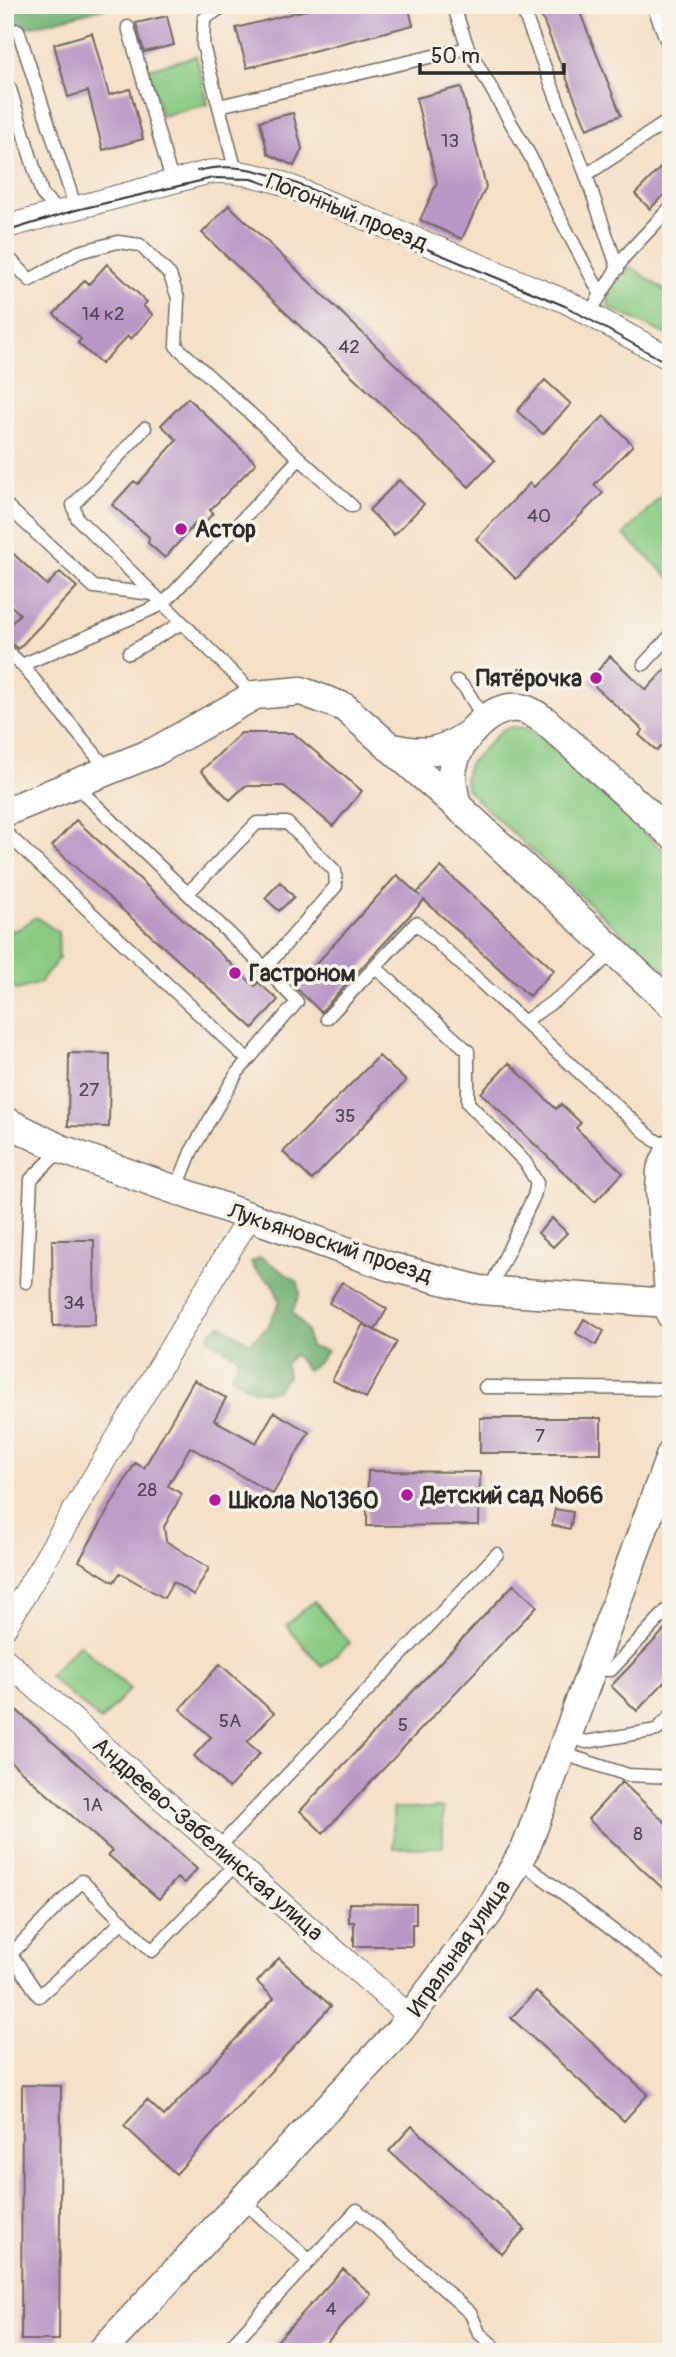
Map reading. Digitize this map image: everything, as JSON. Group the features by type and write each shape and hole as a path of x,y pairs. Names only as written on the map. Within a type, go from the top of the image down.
{"street":[{"name":"Погонный проезд","path":"5,227 209,172 236,172 279,182 567,302 595,305 671,359"},
{"path":"5,812 154,752 255,695 301,691 344,707 457,805 671,1004"},
{"path":"389,747 414,753 439,750 506,709 519,708 532,712 671,834"},
{"path":"457,805 453,790 453,766 477,727"},
{"name":"Лукьяновский проезд","path":"5,1121 61,1149 388,1265 489,1291 670,1309"},
{"path":"670,1149 661,1170 665,1190 670,1309"},
{"path":"5,1627 249,1217"},
{"name":"Игральная улица","path":"101,2352 411,2018 489,1912 519,1860 565,1744 671,1454"},
{"name":"Андреево-Забелинская улица","path":"5,1660 411,2018"}],"lane":[{"path":"225,5 204,19 203,45 236,172"},
{"path":"453,5 468,48 530,156 557,212 595,305"},
{"path":"520,5 586,175 618,269"},
{"path":"653,5 671,52"},
{"path":"128,27 172,181"},
{"path":"18,30 66,209"},
{"path":"219,106 468,48"},
{"path":"5,84 10,89 42,194 66,209"},
{"path":"586,175 671,119"},
{"path":"595,305 624,257 671,206"},
{"path":"5,254 30,280 79,252 118,242 140,245 170,275 178,298 176,346 352,506"},
{"path":"145,428 74,505 77,518 255,695"},
{"path":"22,665 158,599 299,459"},
{"path":"5,503 94,587 158,599"},
{"path":"129,653 182,623"},
{"path":"644,664 671,635"},
{"path":"5,649 22,665 108,770"},
{"path":"457,681 465,688 477,727"},
{"path":"74,784 297,1002 237,1073 191,1152 176,1190"},
{"path":"188,893 257,824 287,824 335,871 336,886 265,968"},
{"path":"5,832 247,1059"},
{"path":"327,1018 416,923 653,1139 670,1149"},
{"path":"525,1021 569,991 613,951"},
{"path":"375,967 468,1051 468,1103 525,1163 537,1183 534,1196 489,1291"},
{"path":"26,1282 31,1179 61,1149"},
{"path":"485,1387 671,1389"},
{"path":"218,1848 497,1554"},
{"path":"592,1669 611,1670 671,1606"},
{"path":"565,1744 657,1730 671,1715"},
{"path":"565,1744 628,1775 671,1777"},
{"path":"519,1860 671,1974"},
{"path":"122,1921 39,1996 11,1954 82,1881 122,1921 152,1951 236,1864"},
{"path":"242,2200 310,2260"},
{"path":"225,2352 357,2210 471,2314 479,2333 500,2352"}],"green space":[{"path":"5,5 117,5 5,33"},
{"path":"196,56 208,104 161,116 148,69"},
{"path":"630,266 671,295 671,337 608,307 610,290"},
{"path":"669,487 671,489 671,579 624,535"},
{"path":"525,728 537,735 671,858 671,979 466,788 465,776 469,764 502,730"},
{"path":"36,917 58,932 59,958 40,983 17,990 5,984 5,932 19,929"},
{"path":"261,1257 298,1282 300,1293 292,1312 306,1329 310,1347 327,1351 318,1363 307,1370 294,1354 285,1364 288,1376 277,1390 263,1392 242,1384 231,1375 239,1358 209,1339 210,1332 221,1325 250,1343 268,1326 280,1301 272,1283 255,1270 251,1262"},
{"path":"314,1601 350,1643 322,1667 286,1625"},
{"path":"79,1644 130,1689 101,1721 49,1676"},
{"path":"393,1808 443,1808 443,1847 393,1848"}],"building":[{"path":"325,5 408,5 413,25 247,68 236,28"},
{"path":"537,5 577,5 621,115 587,129"},
{"path":"167,16 174,45 144,52 136,23"},
{"path":"92,33 109,95 130,89 143,139 103,150 88,91 68,97 54,44"},
{"path":"461,87 486,187 462,239 420,220 437,183 416,98"},
{"path":"293,113 302,149 294,166 268,154 260,121"},
{"path":"671,157 671,187 650,209 635,194"},
{"path":"229,205 495,460 469,487 202,233"},
{"path":"107,264 147,302 143,306 153,315 131,339 128,336 101,364 78,343 81,339 54,314 85,280 89,284"},
{"path":"545,380 571,404 543,434 517,411"},
{"path":"188,398 256,463 210,510 213,513 200,528 195,524 165,558 148,543 149,537 112,505 134,481 138,484 177,440 161,425"},
{"path":"604,416 633,445 594,485 603,493 516,579 476,539 530,483 534,487"},
{"path":"399,480 424,504 394,535 369,510"},
{"path":"5,546 47,585 60,572 77,587 18,649 5,637 5,630 20,614 5,600"},
{"path":"610,656 646,690 671,663 671,754 661,746 657,751 639,735 643,730 589,681"},
{"path":"241,733 293,733 362,791 333,826 284,786 245,786 230,800 201,771"},
{"path":"76,820 255,986 258,982 278,1000 253,1028 52,846"},
{"path":"441,867 554,970 529,996 424,900 321,1012 295,987 397,875 420,896 417,893"},
{"path":"280,882 294,897 279,911 265,898"},
{"path":"69,1053 110,1054 109,1127 68,1126"},
{"path":"379,1056 406,1081 312,1180 283,1152"},
{"path":"509,1063 556,1109 561,1104 581,1123 576,1128 623,1173 595,1202 481,1093"},
{"path":"552,1218 567,1233 553,1247 538,1233"},
{"path":"52,1240 94,1240 95,1325 53,1326"},
{"path":"342,1282 387,1309 375,1330 329,1303"},
{"path":"584,1319 604,1331 596,1345 576,1333"},
{"path":"363,1324 397,1342 366,1398 332,1380"},
{"path":"194,1380 226,1398 214,1420 256,1443 274,1412 309,1432 273,1494 190,1447 168,1486 182,1494 164,1527 166,1541 209,1568 194,1595 173,1582 164,1598 120,1573 114,1582 79,1561 135,1463 144,1468"},
{"path":"480,1418 601,1418 601,1453 480,1453"},
{"path":"368,1471 480,1472 479,1525 367,1526"},
{"path":"555,1509 573,1512 570,1529 552,1525"},
{"path":"514,1584 537,1606 323,1833 300,1811"},
{"path":"671,1623 671,1675 637,1711 611,1686"},
{"path":"220,1664 274,1713 247,1742 260,1753 229,1788 194,1756 211,1737 180,1709"},
{"path":"5,1700 197,1869 184,1883 177,1878 159,1899 108,1855 112,1851 5,1757"},
{"path":"622,1782 671,1828 671,1896 588,1819"},
{"path":"349,1903 416,1904 412,1946 354,1946 354,1922 349,1922"},
{"path":"279,1958 331,2006 176,2174 124,2126 147,2100 164,2116 274,1998 257,1982"},
{"path":"536,1991 648,2094 624,2121 511,2018"},
{"path":"22,2085 61,2086 59,2340 21,2340"},
{"path":"412,2126 525,2229 502,2254 389,2151"},
{"path":"343,2269 371,2294 318,2352 267,2352"}],"tram line":[{"path":"197,171 232,167 250,169 334,199"},
{"path":"5,232 76,210 213,178 252,179 565,306 671,365"}],"place":[{"name":"Астор","path":"181,529"},
{"name":"Пятёрочка","path":"596,678"},
{"name":"Гастроном","path":"235,973"},
{"name":"Детский сад №66","path":"407,1495"},
{"name":"Школа №1360","path":"215,1500"}]}
